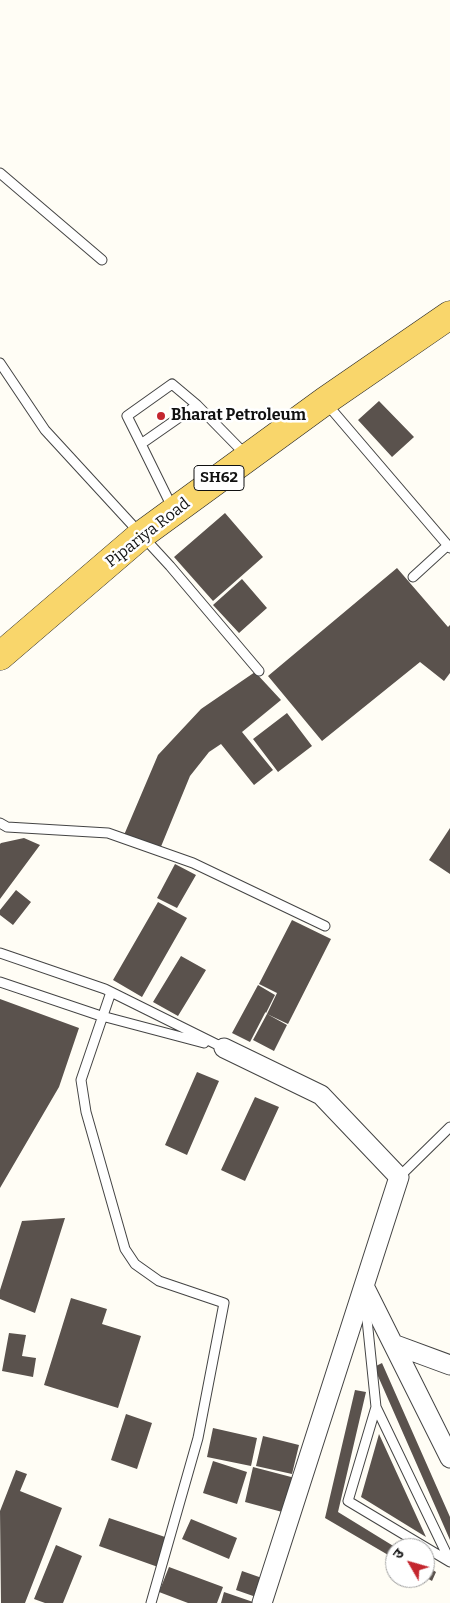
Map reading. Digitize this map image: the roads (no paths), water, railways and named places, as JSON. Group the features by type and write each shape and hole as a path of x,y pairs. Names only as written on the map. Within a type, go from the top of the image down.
{"main road":[{"name":"Pipariya Road","path":"0,656 140,536 325,401 450,315"}],"street":[{"path":"224,1048 321,1094 399,1177 262,1603"},
{"path":"364,1286 450,1458"},
{"path":"393,1344 450,1365"}],"lane":[{"path":"0,173 102,260"},
{"path":"0,363 45,430 140,536 170,566 258,671"},
{"path":"174,511 126,416 172,384 197,405 248,457"},
{"path":"325,401 449,546 413,577"},
{"path":"141,444 197,405"},
{"path":"0,823 7,827 108,833 193,863 325,926"},
{"path":"0,953 111,992 224,1048"},
{"path":"0,982 102,1016 224,1048"},
{"path":"111,992 81,1080 86,1112 126,1250 135,1264 158,1281 224,1303 198,1438 151,1603"},
{"path":"399,1177 450,1127"},
{"path":"364,1286 376,1407 450,1562"},
{"path":"376,1407 348,1501 450,1562"}],"place":[{"name":"Bharat Petroleum","path":"161,416"}]}
